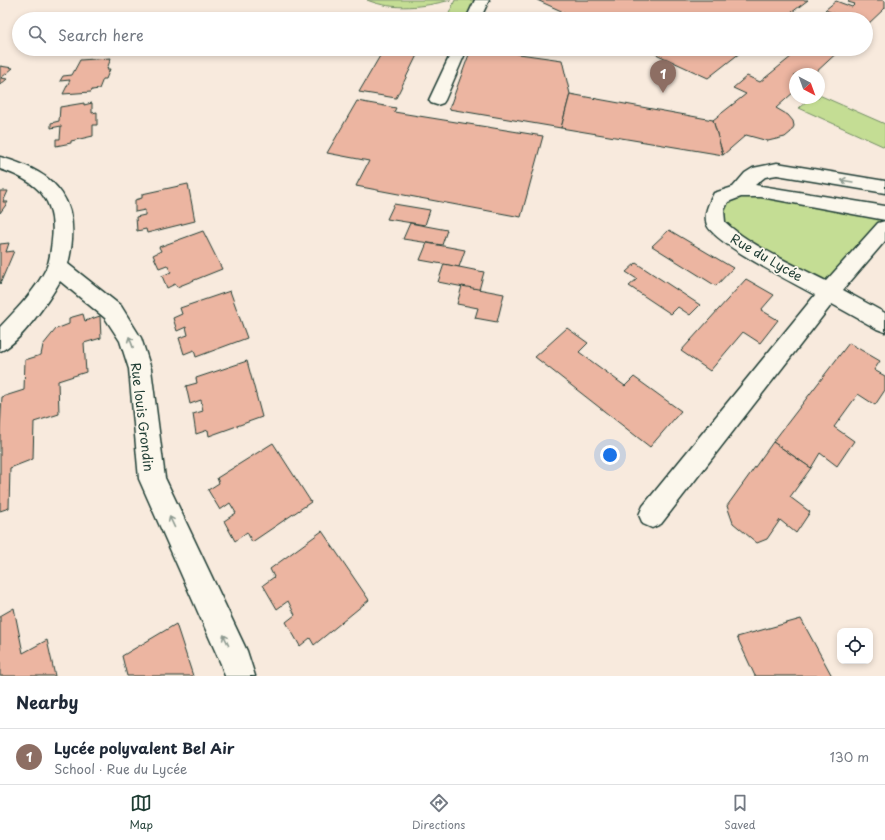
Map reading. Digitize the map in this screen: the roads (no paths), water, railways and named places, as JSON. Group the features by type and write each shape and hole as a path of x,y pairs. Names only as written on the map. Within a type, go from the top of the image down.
{"street":[{"path":"476,12 482,0"},
{"path":"437,100 457,56"},
{"path":"0,163 19,168 42,180 56,196 63,220 63,236 57,267 45,288 28,312 0,342"},
{"path":"739,191 755,173 762,170 777,170 885,187"},
{"name":"Rue du Lycée","path":"885,213 765,191 739,191 721,198 714,211 716,224 725,233 749,249 885,323"},
{"path":"652,515 829,292 885,228"},
{"name":"Rue louis Grondin","path":"57,267 113,312 130,338 140,369 152,478 233,655 240,676"}],"place":[{"name":"Lycée polyvalent Bel Air","path":"663,93"}]}
